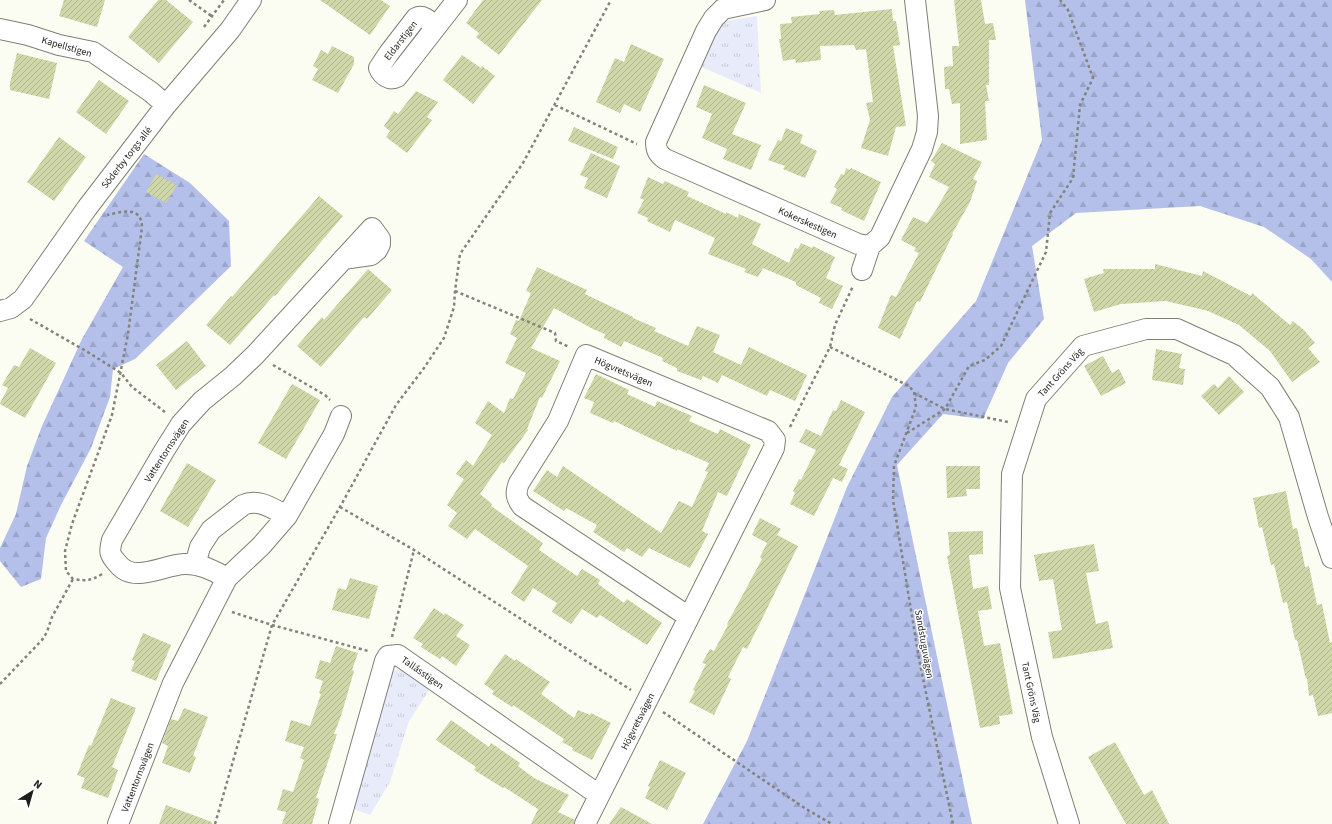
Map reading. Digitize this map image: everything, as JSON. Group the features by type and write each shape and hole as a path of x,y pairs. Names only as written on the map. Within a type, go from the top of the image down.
{"street":[{"name":"Söderby torgs allé","path":"6,309 23,299 87,208 166,105 230,30 252,0"},
{"path":"436,27 457,0"},
{"path":"656,150 656,142 706,31 723,4 765,0"},
{"path":"862,270 870,246 880,237 922,149 927,132 928,116 915,0"},
{"name":"Kapellstigen","path":"0,29 59,45 93,52 151,92 166,105"},
{"name":"Kokerskestigen","path":"656,150 660,156 672,162 858,244 870,246"},
{"name":"Vattentornsvägen","path":"115,561 109,551 112,540 164,450 181,424 202,401 233,376 255,355 343,259"},
{"name":"Tant Gröns Väg","path":"1069,824 1042,737 1010,588 1012,474 1036,399 1083,346 1146,329 1177,329 1234,355 1270,387 1289,417 1318,517 1332,558"},
{"name":"Högvretsvägen","path":"585,824 774,448 775,440 768,431 586,356 558,421 519,483 516,491 517,499 522,506 689,617"},
{"name":"Vattentornsvägen","path":"118,824 173,683 227,578 261,546 287,516 334,434 341,416"},
{"path":"195,565 203,540 211,530 243,505 249,502 258,502 287,516"},
{"path":"115,561 122,569 131,573 141,574 184,564 210,569 227,578"},
{"name":"Tallåsstigen","path":"339,824 385,661 388,656 398,654 599,795"}],"path":[{"path":"189,0 230,30"},
{"path":"215,824 272,625 340,507 396,405 424,368 444,338 454,307 454,291 460,254 523,163 611,0"},
{"path":"906,433 945,409 969,366 985,360 1001,346 1046,252 1050,213 1073,178 1080,105 1093,78 1068,10 1060,0"},
{"path":"555,105 640,145 656,150"},
{"path":"87,208 104,215 129,211 136,214 142,222 128,334 112,415 72,524 65,551 66,571 73,579 85,581 94,579 107,570 115,561"},
{"path":"775,440 786,433 797,414 830,347 835,325 862,270"},
{"path":"454,291 555,333 556,341 586,356"},
{"path":"6,309 86,351 121,373 132,387 181,424"},
{"path":"830,347 909,386 914,392 945,409 1027,426"},
{"path":"255,355 325,396 334,405 341,416"},
{"name":"Sandstuguvägen","path":"914,392 916,408 894,466 893,500 919,659 953,824"},
{"path":"340,507 414,550 648,701 806,809 832,824"},
{"path":"213,605 272,625 388,656 414,550"},
{"path":"0,684 48,632 52,617 73,579"}],"green space":[{"path":"1025,0 1332,0 1332,282 1311,259 1264,227 1200,206 1076,213 1032,246 1044,319 1008,363 983,419 943,414 897,465 972,824 703,824 747,741 847,487 892,397 976,301 1042,140"},
{"path":"757,16 761,93 697,65 713,33 725,21"},
{"path":"144,154 190,183 229,221 231,266 135,359 113,369 110,397 91,448 61,505 46,538 41,579 21,587 0,561 0,548 16,514 27,466 42,426 82,339 123,267 84,241"},
{"path":"402,668 430,689 409,721 390,782 370,815 350,808 387,673"}],"building":[{"path":"64,0 105,0 97,27 59,16"},
{"path":"158,0 166,0 193,22 159,63 128,37"},
{"path":"320,0 381,0 390,6 370,35"},
{"path":"483,0 542,0 499,55 476,37 479,33 466,23"},
{"path":"954,0 981,0 985,24 993,23 996,40 989,40 989,85 986,85 989,101 985,101 987,140 960,144 960,103 952,104 949,89 945,89 944,67 953,66 952,46 959,46"},
{"path":"892,9 893,21 896,21 900,45 893,46 906,126 896,127 888,156 861,148 870,120 866,103 873,102 866,49 856,50 854,45 820,46 821,60 796,63 795,59 783,61 779,39 781,39 780,24 792,23 791,17 820,14 819,11 834,10 835,15"},
{"path":"631,44 664,59 640,112 624,104 620,113 596,102 615,58 624,62"},
{"path":"332,46 354,57 354,64 338,93 312,80 318,69 313,66 321,50 328,54"},
{"path":"17,53 57,63 49,99 10,90 10,83"},
{"path":"462,55 481,68 482,66 495,76 473,104 443,80"},
{"path":"99,80 129,101 106,134 76,112"},
{"path":"704,85 746,103 732,134 761,145 751,170 723,159 727,149 702,138 712,114 696,107"},
{"path":"416,91 438,102 427,117 432,120 407,153 386,137 390,131 384,126 394,111 398,114"},
{"path":"574,127 618,147 613,159 568,141"},
{"path":"786,128 803,135 800,143 817,151 805,178 783,169 785,166 768,160 778,140 781,141"},
{"path":"59,137 86,157 54,201 27,182"},
{"path":"942,143 982,162 973,179 977,181 970,202 952,234 920,302 917,301 900,339 878,328 891,295 896,297 919,253 914,251 916,248 901,240 913,217 927,223 949,187 929,177 935,164 931,161"},
{"path":"591,153 620,166 607,198 584,188 588,178 580,175"},
{"path":"846,168 850,170 851,168 881,182 864,221 830,203 837,189 834,187 841,174 844,175"},
{"path":"156,174 177,185 166,203 146,192"},
{"path":"648,177 663,184 665,181 689,192 687,196 726,214 726,212 738,218 739,214 761,224 752,244 789,263 795,248 798,249 801,243 812,248 813,246 835,257 826,278 843,286 832,309 819,303 821,298 796,285 796,282 763,268 758,277 744,272 746,269 708,254 715,238 675,220 670,232 647,221 648,218 637,213 644,200 640,198"},
{"path":"319,196 343,216 275,296 274,295 230,345 206,325"},
{"path":"1155,264 1202,276 1203,271 1251,296 1252,293 1290,325 1293,321 1304,330 1315,343 1308,348 1320,362 1292,382 1270,351 1239,325 1208,311 1166,301 1121,304 1094,312 1084,279 1104,273 1103,269 1155,269"},
{"path":"537,267 587,290 585,294 656,328 654,331 688,346 697,326 720,335 713,352 741,365 749,347 807,375 795,401 770,390 767,396 722,375 718,383 703,376 701,380 677,371 677,368 662,361 663,358 624,341 621,347 604,338 605,334 554,308 531,348 560,361 542,398 540,397 527,429 528,430 504,463 502,462 480,494 492,504 491,506 543,543 539,550 577,576 582,569 600,580 598,584 624,603 627,599 662,623 647,645 600,615 597,618 582,609 571,624 552,612 557,603 533,588 524,602 511,593 528,566 475,529 467,539 448,526 457,513 447,505 464,479 456,474 466,460 473,466 492,435 475,423 488,401 504,413 510,398 513,399 526,373 505,363 517,338 510,334 516,320 519,321 531,293 526,291"},
{"path":"368,269 392,290 367,319 364,317 321,367 297,346 322,317 324,320"},
{"path":"187,341 206,366 176,390 156,365"},
{"path":"30,348 56,363 25,418 0,403 8,388 2,385 14,365 19,367"},
{"path":"1156,349 1182,354 1179,368 1185,369 1183,385 1152,380"},
{"path":"1103,356 1112,373 1119,369 1126,383 1101,396 1084,366"},
{"path":"596,374 629,390 627,394 655,407 657,401 692,416 689,421 718,434 720,429 751,445 727,496 718,492 702,531 708,534 690,568 649,548 642,557 627,548 624,552 593,532 597,525 566,508 564,511 533,491 547,470 557,477 563,466 661,533 679,501 692,507 708,472 705,471 709,463 677,449 677,451 614,421 613,423 590,413 594,402 584,398"},
{"path":"1229,376 1244,392 1219,415 1201,396 1214,384 1218,388"},
{"path":"292,384 320,400 286,459 258,443"},
{"path":"841,400 865,412 839,465 848,469 842,482 833,478 814,516 790,504 795,493 793,491 799,479 801,480 816,450 799,442 806,429 821,436 833,410 836,411"},
{"path":"187,463 216,480 188,527 160,511"},
{"path":"946,466 980,466 980,489 966,489 967,496 947,498"},
{"path":"1286,491 1293,529 1297,528 1305,567 1309,566 1317,605 1322,604 1330,643 1332,642 1332,713 1318,716 1313,695 1309,696 1307,678 1306,679 1297,640 1295,640 1287,602 1283,603 1274,564 1271,565 1262,527 1259,528 1253,498"},
{"path":"760,518 781,529 777,535 798,546 747,649 743,647 728,677 731,679 714,715 689,702 695,691 693,690 706,664 702,663 710,649 714,651 762,559 760,557 767,543 752,535"},
{"path":"983,531 983,554 969,555 973,589 988,586 992,609 978,611 984,646 1000,643 1013,714 999,716 1000,724 980,728 947,556 950,555 948,532"},
{"path":"1094,544 1099,571 1086,573 1096,624 1108,621 1113,648 1053,659 1048,632 1062,630 1053,579 1039,581 1034,555"},
{"path":"350,578 378,586 369,619 332,610 338,588 346,590"},
{"path":"434,608 464,625 456,636 470,645 456,666 442,656 440,659 421,647 423,644 413,638"},
{"path":"143,633 171,645 156,681 131,671 135,661 132,660"},
{"path":"336,646 358,653 352,670 354,671 341,716 334,734 337,734 316,798 319,799 312,824 282,824 286,812 277,810 283,789 293,792 304,760 300,758 304,747 285,741 291,720 310,726 321,694 319,693 323,681 315,678 320,660 330,663"},
{"path":"505,654 515,661 516,659 550,682 541,694 574,718 578,710 590,715 591,713 611,723 592,760 572,750 573,748 562,742 564,739 513,705 512,707 492,694 494,691 484,684"},
{"path":"111,698 136,708 112,767 118,770 108,798 81,788 85,778 77,775"},
{"path":"184,708 208,717 193,756 196,757 190,773 162,763 168,746 162,743 171,719 178,721"},
{"path":"451,720 489,747 491,743 520,763 518,766 534,778 569,795 558,812 575,820 574,824 531,824 538,809 474,770 476,767 436,740"},
{"path":"1115,742 1144,795 1152,790 1169,824 1126,824 1088,757"},
{"path":"660,760 686,773 667,810 645,798 650,787 648,786"},
{"path":"166,805 212,822 212,824 159,824"},
{"path":"621,807 652,824 609,824"}]}
